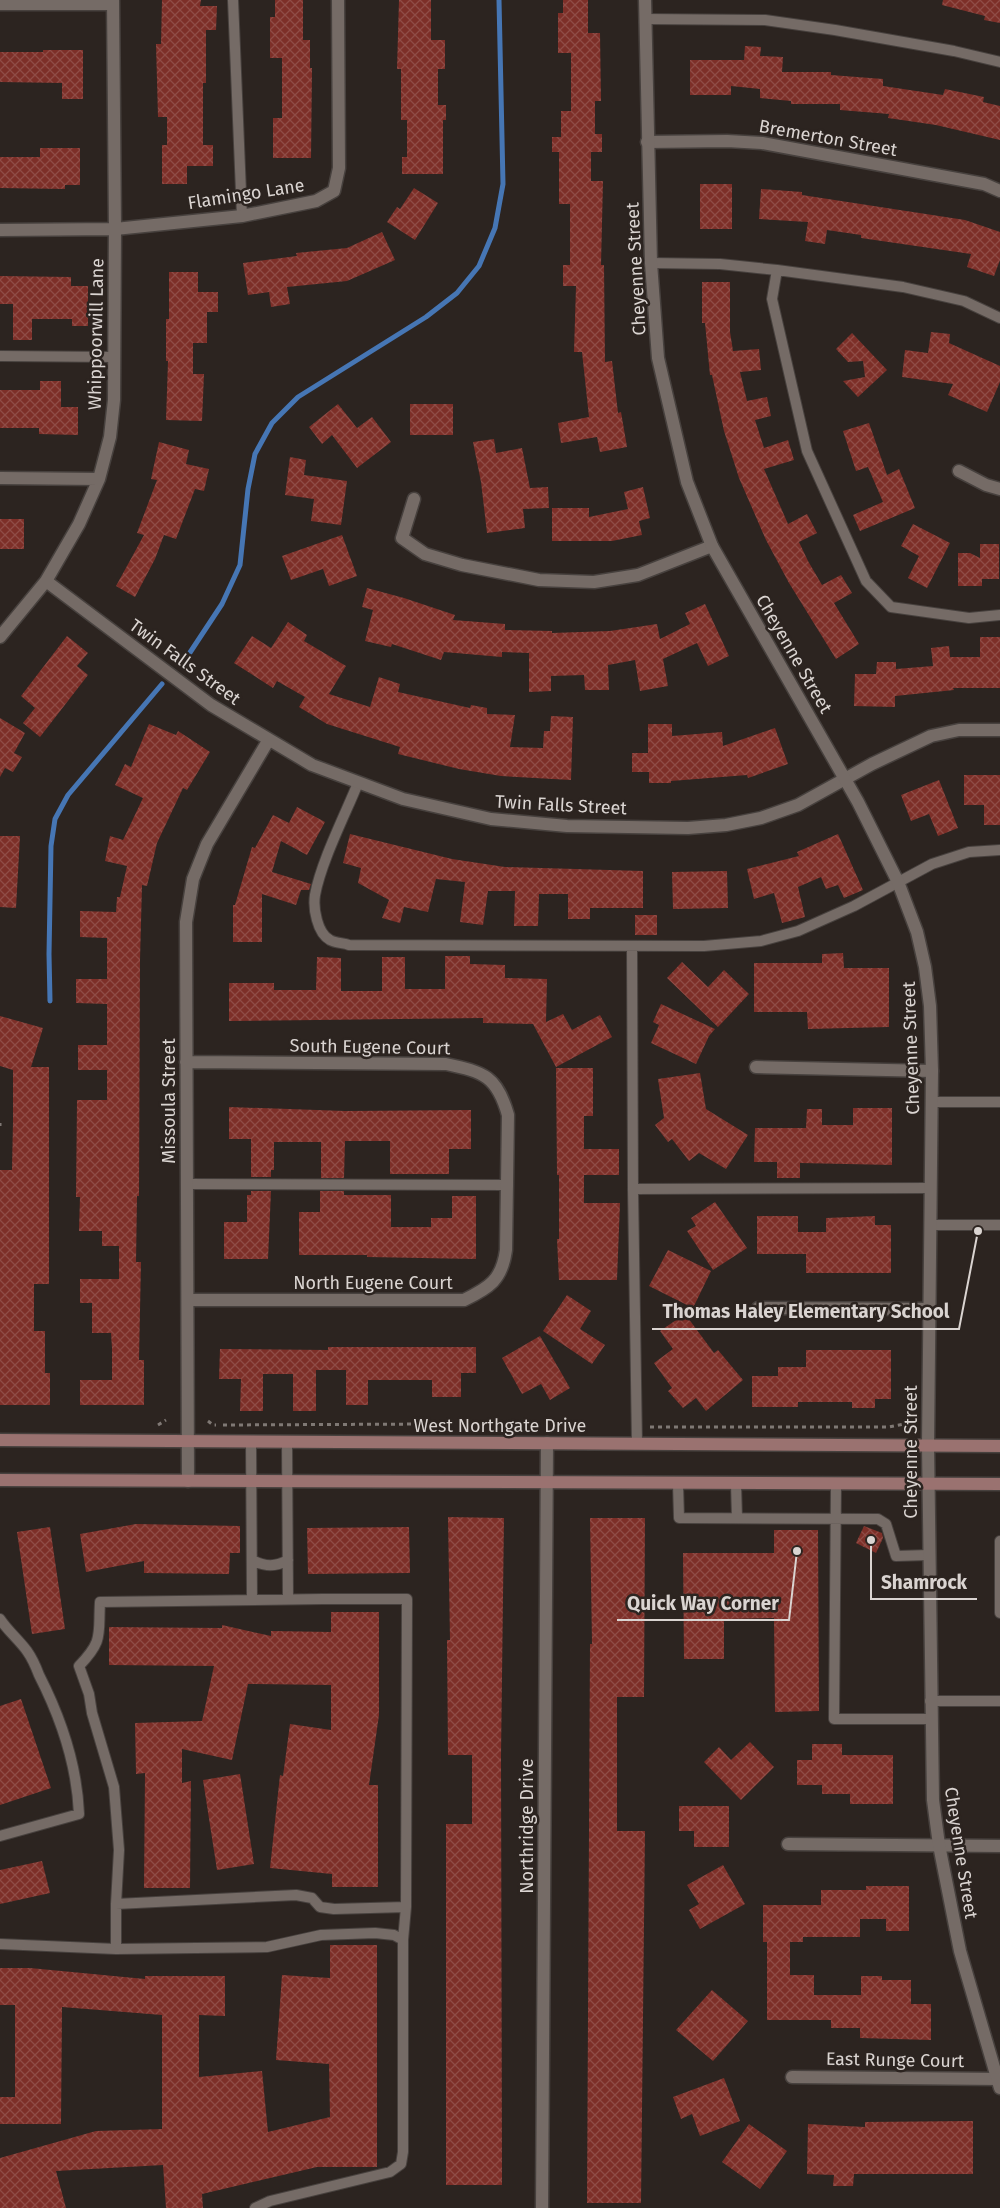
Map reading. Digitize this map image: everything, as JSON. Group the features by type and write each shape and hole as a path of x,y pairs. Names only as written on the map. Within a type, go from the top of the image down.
{"main road":[{"name":"West Northgate Drive","path":"0,1440 1000,1446"},
{"path":"0,1480 1000,1484"}],"street":[{"name":"Flamingo Lane","path":"0,230 115,229 242,216 316,202 334,191 339,168 338,0"},
{"name":"Cheyenne Street","path":"644,0 651,263 658,358 670,416 687,482 712,546 845,780 898,882 917,932 925,967 930,1006 932,1071 928,1445 930,1701 933,1800 939,1845 960,1951 999,2082"},
{"path":"0,4 113,2"},
{"name":"Whippoorwill Lane","path":"0,637 46,581 80,524 99,479 110,437 114,400 113,2"},
{"name":"Bremerton Street","path":"648,142 728,141 762,143 984,184 1000,191"},
{"path":"959,471 986,485 1000,489"},
{"path":"0,478 99,479"},
{"path":"414,498 402,538 425,554 462,566 539,580 594,582 638,575 712,546"},
{"name":"Twin Falls Street","path":"46,581 211,705 268,741 312,765 403,800 491,820 567,826 688,828 726,825 761,818 798,805 911,744 932,736 959,730 1000,730"},
{"name":"Missoula Street","path":"188,1481 186,922 193,879 207,844 268,741"},
{"name":"South Eugene Court","path":"186,1062 446,1064 472,1070 493,1082 502,1094 508,1115 508,1190"},
{"path":"756,1067 932,1071"},
{"name":"North Eugene Court","path":"188,1300 464,1300 483,1291 495,1281 504,1264 508,1190"},
{"path":"758,1308 930,1309"},
{"name":"Northridge Drive","path":"542,2208 547,1443"},
{"path":"788,1844 1000,1846"},
{"name":"East Runge Court","path":"792,2077 999,2082"}],"lane":[{"path":"233,0 242,216"},
{"path":"645,18 765,20 954,50 1000,62"},
{"path":"651,263 720,264 903,287 964,301 1000,318"},
{"path":"777,270 772,299 806,451 866,581 891,607 969,618 1000,615"},
{"path":"0,356 114,357"},
{"path":"358,783 321,874 315,896 315,913 322,930 330,940 349,944 632,947 704,946 761,941 798,931 854,906 932,864 969,852 1000,850"},
{"path":"632,947 637,1444"},
{"path":"932,1102 1000,1102"},
{"path":"187,1184 508,1190"},
{"path":"633,1189 931,1188"},
{"path":"930,1225 1000,1225"},
{"path":"251,1442 252,1600"},
{"path":"287,1442 288,1599"},
{"path":"678,1484 679,1518 878,1519 886,1524 896,1556 929,1556"},
{"path":"736,1484 737,1518"},
{"path":"836,1484 834,1719 931,1719"},
{"path":"1000,1541 1000,1613"},
{"path":"252,1560 270,1566 288,1560"},
{"path":"116,1949 119,1850 114,1787 79,1666 92,1653 99,1639 100,1602 407,1599 406,1907 403,1940 403,2152 401,2164 390,2172 270,2201 255,2208"},
{"path":"0,1619 10,1634 27,1651 50,1695 75,1774 79,1814 0,1836"},
{"path":"930,1701 1000,1701"},
{"path":"116,1904 296,1895 312,1898 320,1907 334,1909 406,1907"},
{"path":"0,1944 116,1949 267,1947 321,1935 375,1933 394,1935 403,1940"}],"path":[{"path":"208,1421 213,1424 431,1424 453,1428"},
{"path":"637,1427 889,1427 904,1424 908,1427"}],"building":[{"path":"162,0 201,0 200,6 217,6 216,30 206,30 206,83 203,83 203,145 213,145 213,166 187,166 187,184 162,184 162,145 167,145 167,117 158,117 156,44 161,44"},
{"path":"275,0 303,0 303,40 310,40 310,68 312,68 311,158 273,158 273,118 282,118 282,58 270,58 270,17 275,17"},
{"path":"399,0 431,0 431,40 445,40 445,69 438,69 438,105 446,105 446,120 443,120 443,174 402,174 402,157 407,157 407,120 401,120 401,69 397,69"},
{"path":"563,0 588,0 588,33 600,33 601,101 595,101 595,134 602,134 602,152 591,152 591,181 603,181 601,265 604,265 605,362 612,361 618,413 621,412 627,447 600,452 597,437 561,443 558,423 589,417 582,352 574,352 576,286 563,286 563,265 570,265 570,204 559,204 559,152 552,152 552,137 561,137 561,111 571,111 571,53 558,53 558,13 563,13"},
{"path":"943,0 1000,0 1000,23 984,20 985,16 942,5"},
{"path":"745,46 761,47 760,56 783,57 782,72 831,72 831,75 883,79 883,86 943,95 945,89 984,97 983,102 1000,106 1000,140 936,125 888,118 889,114 840,110 840,104 791,104 791,101 760,98 760,89 731,86 731,95 690,95 690,60 744,60"},
{"path":"43,50 83,50 83,99 62,99 62,83 0,82 0,52 43,52"},
{"path":"40,148 80,148 80,185 65,185 65,189 0,188 0,157 40,157"},
{"path":"700,184 732,184 732,229 700,229"},
{"path":"414,188 438,203 415,240 387,222 397,207 400,209"},
{"path":"761,189 802,192 802,195 965,220 1000,232 1000,260 994,276 967,267 971,254 861,238 861,235 827,230 825,244 805,241 808,222 759,219"},
{"path":"382,232 395,260 347,281 287,287 290,304 271,307 269,292 248,295 243,263 297,256 296,253 347,248"},
{"path":"169,272 198,272 198,292 218,292 218,312 207,312 207,343 193,343 193,374 204,374 202,421 166,420 168,361 166,361 166,319 169,319"},
{"path":"0,276 71,277 71,286 88,286 88,326 72,326 72,319 32,319 32,340 13,340 13,304 0,304"},
{"path":"702,282 730,282 730,332 733,351 759,349 761,370 740,372 747,401 767,397 771,416 755,420 764,448 788,440 794,460 764,469 788,524 807,514 817,533 799,542 808,561 822,585 841,575 852,593 834,603 859,644 836,659 789,583 766,540 739,478 724,431 712,375 710,375 705,323 702,323"},
{"path":"931,332 950,334 949,343 1000,366 1000,382 987,412 948,395 953,384 902,377 905,350 928,353"},
{"path":"852,333 887,370 858,397 843,381 865,377 863,361 848,362 836,349"},
{"path":"40,381 61,381 61,407 78,407 78,435 39,434 39,428 0,428 0,390 40,390"},
{"path":"338,404 357,428 372,417 391,442 357,468 332,435 322,444 309,427"},
{"path":"410,404 453,404 453,435 410,435"},
{"path":"869,423 887,475 899,469 915,508 860,531 853,515 883,502 868,467 856,471 843,431"},
{"path":"494,439 496,453 522,448 530,488 548,487 549,508 523,509 525,528 487,533 481,482 473,442"},
{"path":"159,442 189,450 186,464 209,469 204,491 195,489 176,539 164,535 155,559 135,597 116,586 144,535 137,533 157,480 151,479"},
{"path":"290,457 306,460 304,475 347,481 341,525 311,521 314,499 285,495"},
{"path":"643,487 650,518 639,521 642,535 612,541 552,541 552,508 589,508 589,517 628,509 624,492"},
{"path":"0,519 24,519 24,549 0,549"},
{"path":"913,524 950,543 927,588 908,578 919,556 901,546"},
{"path":"342,535 357,576 329,586 323,569 291,580 282,556"},
{"path":"980,544 999,544 999,579 982,579 982,586 958,586 958,553 970,553 980,558"},
{"path":"367,588 455,615 453,620 505,624 505,630 552,631 552,633 610,631 657,624 660,639 690,624 685,613 705,604 729,656 708,666 697,643 663,659 668,686 640,691 635,660 608,665 609,690 585,690 584,675 551,676 551,691 529,692 529,653 502,652 502,657 444,652 441,660 392,644 391,647 365,641 373,610 362,607"},
{"path":"288,622 307,635 304,641 346,666 329,694 370,707 379,677 400,684 398,692 470,708 471,705 487,708 487,714 515,715 510,747 543,748 544,731 550,731 551,716 573,717 571,780 501,776 459,769 398,754 400,747 327,724 299,707 305,697 277,681 273,688 234,663 252,636 271,648"},
{"path":"67,636 88,653 77,666 88,675 40,737 23,723 35,708 21,696"},
{"path":"980,637 1000,637 1000,688 953,688 954,690 895,696 895,707 854,706 855,674 876,674 877,662 896,662 896,669 933,666 931,648 949,646 950,657 980,657"},
{"path":"0,718 25,733 14,753 22,757 13,772 5,768 0,777"},
{"path":"149,724 176,735 178,731 210,752 187,790 183,788 157,843 147,886 142,885 139,1196 137,1196 136,1262 141,1262 139,1360 144,1360 144,1405 80,1405 80,1380 112,1380 112,1348 111,1333 92,1333 92,1303 80,1303 80,1279 119,1279 119,1246 102,1246 102,1231 79,1231 80,1197 76,1197 77,1100 107,1100 107,1070 78,1070 78,1045 107,1045 107,1004 76,1003 76,979 107,979 107,938 80,937 80,911 116,912 117,897 120,897 127,866 105,861 110,836 123,840 143,798 115,785 125,764 131,767"},
{"path":"648,724 672,724 672,736 722,732 723,746 775,728 788,764 748,778 747,775 671,781 671,783 649,783 649,772 632,772 632,753 648,753"},
{"path":"964,775 1000,775 1000,825 984,825 984,805 964,805"},
{"path":"939,780 958,828 938,836 929,814 911,821 901,795"},
{"path":"297,807 325,822 307,855 281,841 272,872 311,884 309,890 301,890 296,905 262,894 262,942 233,942 233,905 235,905 252,847 255,848 273,815 289,823"},
{"path":"350,834 452,859 505,867 643,871 643,908 590,908 590,919 568,919 568,894 539,894 538,926 514,926 515,891 488,891 483,925 460,922 465,882 436,879 428,912 404,907 400,923 382,918 389,900 358,883 361,868 343,863"},
{"path":"838,834 863,890 844,898 838,885 826,889 821,877 798,887 805,917 782,923 774,893 754,899 747,869 799,856 797,852"},
{"path":"0,836 20,836 16,908 0,907"},
{"path":"727,871 728,908 673,909 672,872"},
{"path":"635,915 657,915 657,935 635,935"},
{"path":"843,953 844,968 889,968 889,1027 808,1029 807,1012 754,1012 754,963 822,963 822,954"},
{"path":"445,956 470,956 470,964 505,965 505,978 547,979 546,1022 563,1014 572,1030 600,1015 612,1037 556,1067 533,1024 483,1023 483,1018 229,1021 229,983 274,983 274,990 316,990 317,957 341,958 341,991 382,991 382,957 405,957 405,989 445,989"},
{"path":"682,962 708,987 724,970 749,994 718,1027 667,978"},
{"path":"661,1004 715,1029 709,1036 696,1064 651,1043 659,1025 653,1022"},
{"path":"0,1016 43,1028 31,1067 49,1067 49,1284 34,1284 34,1331 45,1331 45,1373 50,1373 50,1405 0,1405 0,1170 12,1170 13,1070 0,1066"},
{"path":"556,1068 593,1068 593,1116 584,1116 584,1149 619,1149 619,1175 584,1175 584,1203 620,1203 617,1280 559,1280"},
{"path":"700,1073 706,1109 748,1135 726,1169 699,1153 689,1161 672,1139 668,1142 655,1125 664,1118 658,1079"},
{"path":"229,1107 345,1111 471,1110 471,1149 449,1149 449,1174 390,1174 390,1141 345,1141 344,1178 321,1178 321,1142 274,1142 274,1170 271,1170 271,1177 251,1177 251,1139 229,1139"},
{"path":"853,1108 892,1108 892,1165 800,1163 800,1178 777,1178 777,1162 754,1162 755,1128 806,1128 807,1109 822,1109 822,1125 853,1125"},
{"path":"251,1191 271,1191 268,1259 224,1259 224,1222 247,1222 247,1195 251,1195"},
{"path":"320,1191 344,1191 344,1195 391,1195 391,1227 431,1227 431,1218 452,1218 452,1196 476,1196 476,1259 367,1257 367,1255 299,1255 299,1212 320,1212"},
{"path":"715,1202 747,1248 713,1270 687,1231 696,1226 691,1218"},
{"path":"757,1216 798,1216 798,1232 826,1232 826,1218 875,1216 875,1225 891,1225 891,1273 806,1273 806,1254 757,1254"},
{"path":"668,1250 711,1271 693,1308 649,1286"},
{"path":"567,1295 591,1311 580,1329 605,1345 592,1364 543,1331"},
{"path":"685,1314 714,1353 718,1350 743,1380 706,1411 696,1398 683,1408 668,1391 672,1388 654,1363 673,1349 660,1331"},
{"path":"540,1336 570,1388 550,1400 541,1384 522,1394 502,1358"},
{"path":"328,1347 476,1347 476,1373 461,1373 461,1397 432,1397 432,1380 368,1380 368,1405 346,1405 346,1370 316,1370 316,1411 293,1411 293,1374 263,1374 263,1411 240,1411 241,1379 219,1379 220,1349 328,1350"},
{"path":"806,1350 891,1350 891,1399 875,1399 875,1408 852,1408 852,1402 798,1402 798,1407 752,1407 752,1376 778,1376 778,1367 806,1367"},
{"path":"448,1517 504,1518 501,1755 502,2185 446,2185 446,1824 472,1824 472,1755 448,1755 447,1640 450,1640"},
{"path":"590,1518 645,1518 644,1697 617,1697 617,1831 645,1831 641,2203 587,2203 590,1644 592,1644"},
{"path":"136,1524 240,1526 240,1553 230,1553 229,1574 144,1573 144,1561 86,1572 80,1534"},
{"path":"864,1526 882,1533 883,1538 876,1553 856,1543"},
{"path":"50,1527 65,1629 32,1634 17,1532"},
{"path":"409,1527 410,1573 308,1574 307,1528"},
{"path":"774,1530 818,1530 819,1711 775,1712 774,1618 724,1619 724,1659 684,1659 683,1553 774,1553"},
{"path":"331,1612 379,1612 379,1715 369,1785 378,1785 378,1887 332,1887 332,1874 270,1868 280,1775 283,1776 290,1724 331,1730 331,1685 248,1684 232,1760 182,1749 182,1783 191,1781 190,1888 144,1888 145,1773 136,1774 135,1723 202,1721 214,1666 109,1665 109,1627 222,1628 222,1625 271,1636 271,1631 331,1632"},
{"path":"21,1699 51,1788 0,1805 0,1706"},
{"path":"750,1742 774,1767 741,1800 704,1762 719,1747 731,1760"},
{"path":"812,1744 842,1744 842,1755 893,1755 893,1804 850,1804 850,1794 822,1794 822,1785 797,1785 797,1760 812,1760"},
{"path":"240,1774 254,1864 217,1870 203,1780"},
{"path":"679,1806 729,1806 729,1847 694,1847 694,1831 679,1831"},
{"path":"42,1861 50,1893 0,1904 0,1870"},
{"path":"723,1865 745,1904 700,1929 689,1910 699,1904 687,1885"},
{"path":"866,1886 909,1886 909,1931 886,1931 886,1919 860,1919 860,1937 803,1937 803,1942 790,1942 790,1975 814,1975 814,1995 861,1995 861,1976 882,1976 882,1980 911,1980 911,2004 931,2004 931,2040 860,2038 860,2028 831,2028 831,2020 767,2020 767,1942 763,1942 763,1905 821,1905 821,1890 866,1890"},
{"path":"330,1945 377,1945 377,2167 317,2167 202,2194 203,2208 166,2208 163,2165 56,2171 66,2208 0,2208 0,2158 96,2131 162,2129 162,2015 62,2007 61,2124 0,2124 0,2097 15,2097 15,2005 0,2005 0,1968 30,1968 145,1979 145,1976 225,1976 225,2016 199,2015 199,2077 262,2071 268,2132 330,2117 329,2064 276,2060 282,1975 330,1978"},
{"path":"712,1990 748,2021 713,2061 676,2030"},
{"path":"724,2078 740,2121 700,2136 692,2114 681,2119 673,2097"},
{"path":"973,2121 973,2174 854,2174 853,2186 833,2186 834,2175 807,2174 808,2124 865,2127 865,2122"},
{"path":"749,2124 787,2151 760,2189 722,2162"}],"waterway":[{"path":"189,654 222,604 240,565 248,489 255,454 272,423 298,397 426,317 457,293 479,266 495,228 503,184 499,0"},
{"path":"50,1001 51,846 55,819 68,795 162,684"}],"place":[{"name":"Thomas Haley Elementary School","path":"978,1231"},
{"name":"Shamrock","path":"871,1540"},
{"name":"Quick Way Corner","path":"797,1551"}]}
